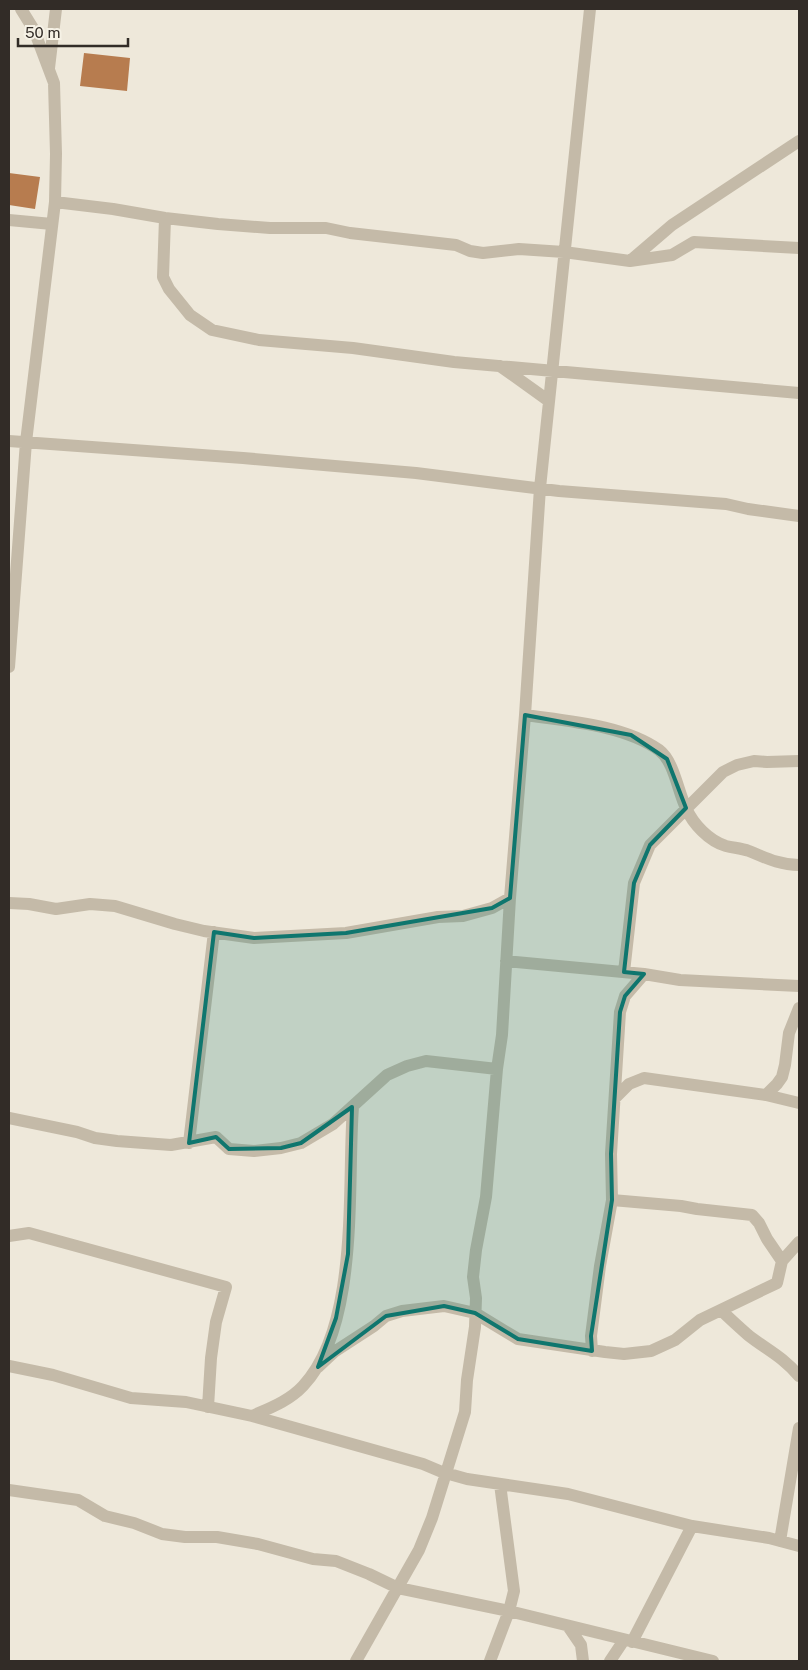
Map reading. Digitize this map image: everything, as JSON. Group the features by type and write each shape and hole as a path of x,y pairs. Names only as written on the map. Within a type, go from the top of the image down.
{"street":[{"path":"9,667 13,558 55,202 56,154 54,84 34,30 21,9"},
{"path":"49,70 56,9"},
{"path":"356,1661 419,1550 432,1518 465,1412 467,1380 476,1327 476,1298 473,1278 486,1197 497,1069 502,1035 510,898 540,488 590,9"},
{"path":"630,260 672,225 799,142"},
{"path":"55,202 165,218 262,228 326,228 456,246 470,252 483,254 519,249 630,260 672,255 694,242 799,248"},
{"path":"165,218 163,277 169,289 190,315 212,330 259,340 353,348 454,362 799,393"},
{"path":"9,220 52,224"},
{"path":"500,366 549,401"},
{"path":"9,441 416,473 540,488 726,504 799,516"},
{"path":"524,715 575,721 630,735 660,750 667,759 686,808 696,826 724,846 746,850 772,861 788,865 799,865"},
{"path":"624,972 634,883 650,845 723,772 737,765 754,761 799,760"},
{"path":"9,904 29,904 56,909 90,904 114,906 174,924 254,938 346,933 438,917 474,914 492,908 510,898"},
{"path":"188,1143 214,932"},
{"path":"506,961 644,974 680,980 799,986"},
{"path":"592,1351 591,1336 600,1266 612,1200 611,1154 620,1012 625,996 644,974"},
{"path":"766,1095 782,1077 789,1034 799,1008"},
{"path":"9,1118 77,1132 95,1138 171,1145 216,1137 230,1149 254,1151 281,1148 301,1143 333,1124 388,1075 407,1066 426,1061 497,1069"},
{"path":"615,1098 629,1084 644,1078 766,1095 799,1103"},
{"path":"252,1416 287,1399 303,1386 318,1366 328,1347 344,1286 348,1254 353,1107"},
{"path":"612,1200 752,1215 782,1260"},
{"path":"9,1236 29,1233 226,1287 216,1322 211,1358 208,1407"},
{"path":"318,1366 334,1352 367,1331 386,1316 402,1310 444,1306 475,1313 518,1339 592,1351 624,1354 651,1351 675,1340 700,1320 777,1283 782,1260 799,1242"},
{"path":"722,1311 748,1335 789,1364 799,1376"},
{"path":"9,1366 53,1375 131,1398 186,1402 252,1416 423,1464 467,1479 583,1497 692,1526 799,1546"},
{"path":"780,1541 799,1428"},
{"path":"490,1661 509,1612 514,1591 500,1484"},
{"path":"9,1490 78,1500 106,1516 134,1523 162,1534 224,1538 258,1544 300,1556 336,1561 398,1588 509,1612 713,1661"},
{"path":"610,1661 628,1641 692,1526"},
{"path":"568,1626 580,1645 583,1661"}],"highlighted area":[{"path":"525,715 631,735 667,759 686,808 650,845 634,883 624,972 644,974 625,996 620,1012 611,1154 612,1200 591,1336 592,1351 518,1339 475,1313 444,1306 386,1316 318,1367 336,1318 348,1254 352,1107 301,1143 281,1148 229,1149 216,1137 189,1143 214,932 254,938 346,933 492,908 510,898"}],"building":[{"path":"84,53 130,58 127,91 80,86"},
{"path":"9,173 40,177 35,209 9,205"}]}
